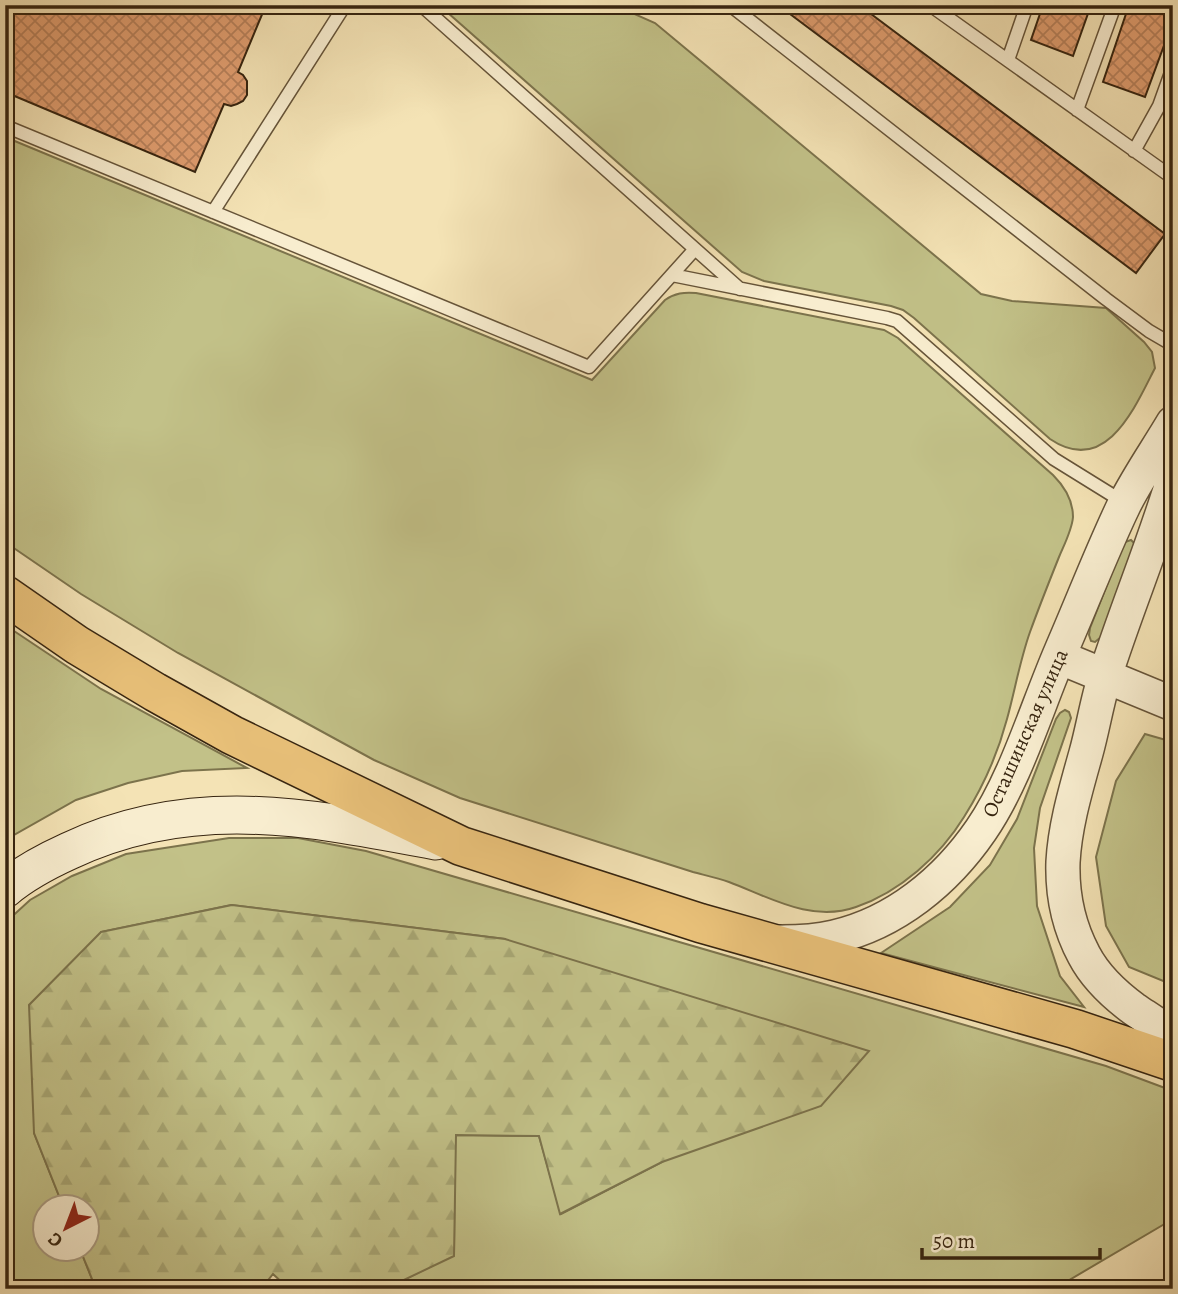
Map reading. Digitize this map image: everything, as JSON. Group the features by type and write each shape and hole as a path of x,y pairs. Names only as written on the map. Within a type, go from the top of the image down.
{"highway":[{"path":"5,595 77,645 177,705 232,735 461,846 742,935 1075,1029 1173,1062"}],"main road":[{"path":"5,889 49,861 91,841 136,826 184,817 237,813 288,816 461,846"}],"street":[{"name":"Осташинская улица","path":"742,935 780,942 804,942 857,932 904,908 944,875 963,853 992,811 1018,757 1125,504 1173,422"},
{"path":"1173,480 1105,677 1067,825 1063,864 1065,895 1076,938 1094,971 1133,1008 1173,1037"},
{"path":"1125,504 1161,520"},
{"path":"1059,657 1173,704"}],"lane":[{"path":"213,212 345,5"},
{"path":"421,5 741,289"},
{"path":"730,5 1106,299 1173,345"},
{"path":"930,5 943,9 1008,60 1173,178"},
{"path":"1008,60 1027,5"},
{"path":"1077,110 1115,5"},
{"path":"1134,150 1159,106 1173,67"},
{"path":"5,126 589,367 695,249"},
{"path":"672,275 897,321 1054,459 1125,504"}],"green space":[{"path":"439,5 619,5 655,23 981,294 1012,301 1106,308 1152,352 1155,368 1138,401 1128,418 1103,444 1087,449 1070,448 1050,439 903,310 764,281 742,272"},
{"path":"5,137 592,380 665,300 684,293 696,293 884,330 898,338 1053,475 1067,494 1073,511 1069,532 1026,643 999,744 977,794 954,831 918,871 872,900 839,911 823,912 791,906 729,882 460,798 374,760 178,653 81,594 5,542"},
{"path":"1131,540 1135,544 1101,637 1095,642 1091,641 1090,628 1120,552 1125,542"},
{"path":"5,625 101,689 247,768 182,771 128,783 76,800 5,840"},
{"path":"1065,710 1071,718 1040,808 1034,848 1037,906 1060,976 1084,1007 881,953 950,907 990,865 1017,819 1056,719"},
{"path":"1145,734 1173,742 1173,985 1129,967 1106,926 1096,857 1116,781"},
{"path":"229,838 298,838 366,851 1106,1066 1173,1091 1173,1219 1054,1289 385,1289 454,1255 455,1135 539,1136 561,1214 662,1162 505,939 231,905 101,932 34,1133 57,1192 32,1192 32,1262 85,1262 96,1289 5,1289 5,923 30,900 72,876 126,854"},
{"path":"232,905 505,939 869,1051 821,1106 662,1162 560,1214 539,1136 456,1135 454,1256 385,1289 289,1289 273,1274 261,1289 96,1289 85,1262 102,1262 102,1192 57,1192 34,1133 29,1005 101,932"}],"building":[{"path":"5,5 266,5 238,72 247,81 247,95 237,104 224,104 195,172 5,92"},
{"path":"778,5 859,5 1165,234 1136,273"},
{"path":"1043,5 1091,5 1073,56 1031,40"},
{"path":"1129,5 1173,5 1173,21 1145,97 1103,82"}]}
